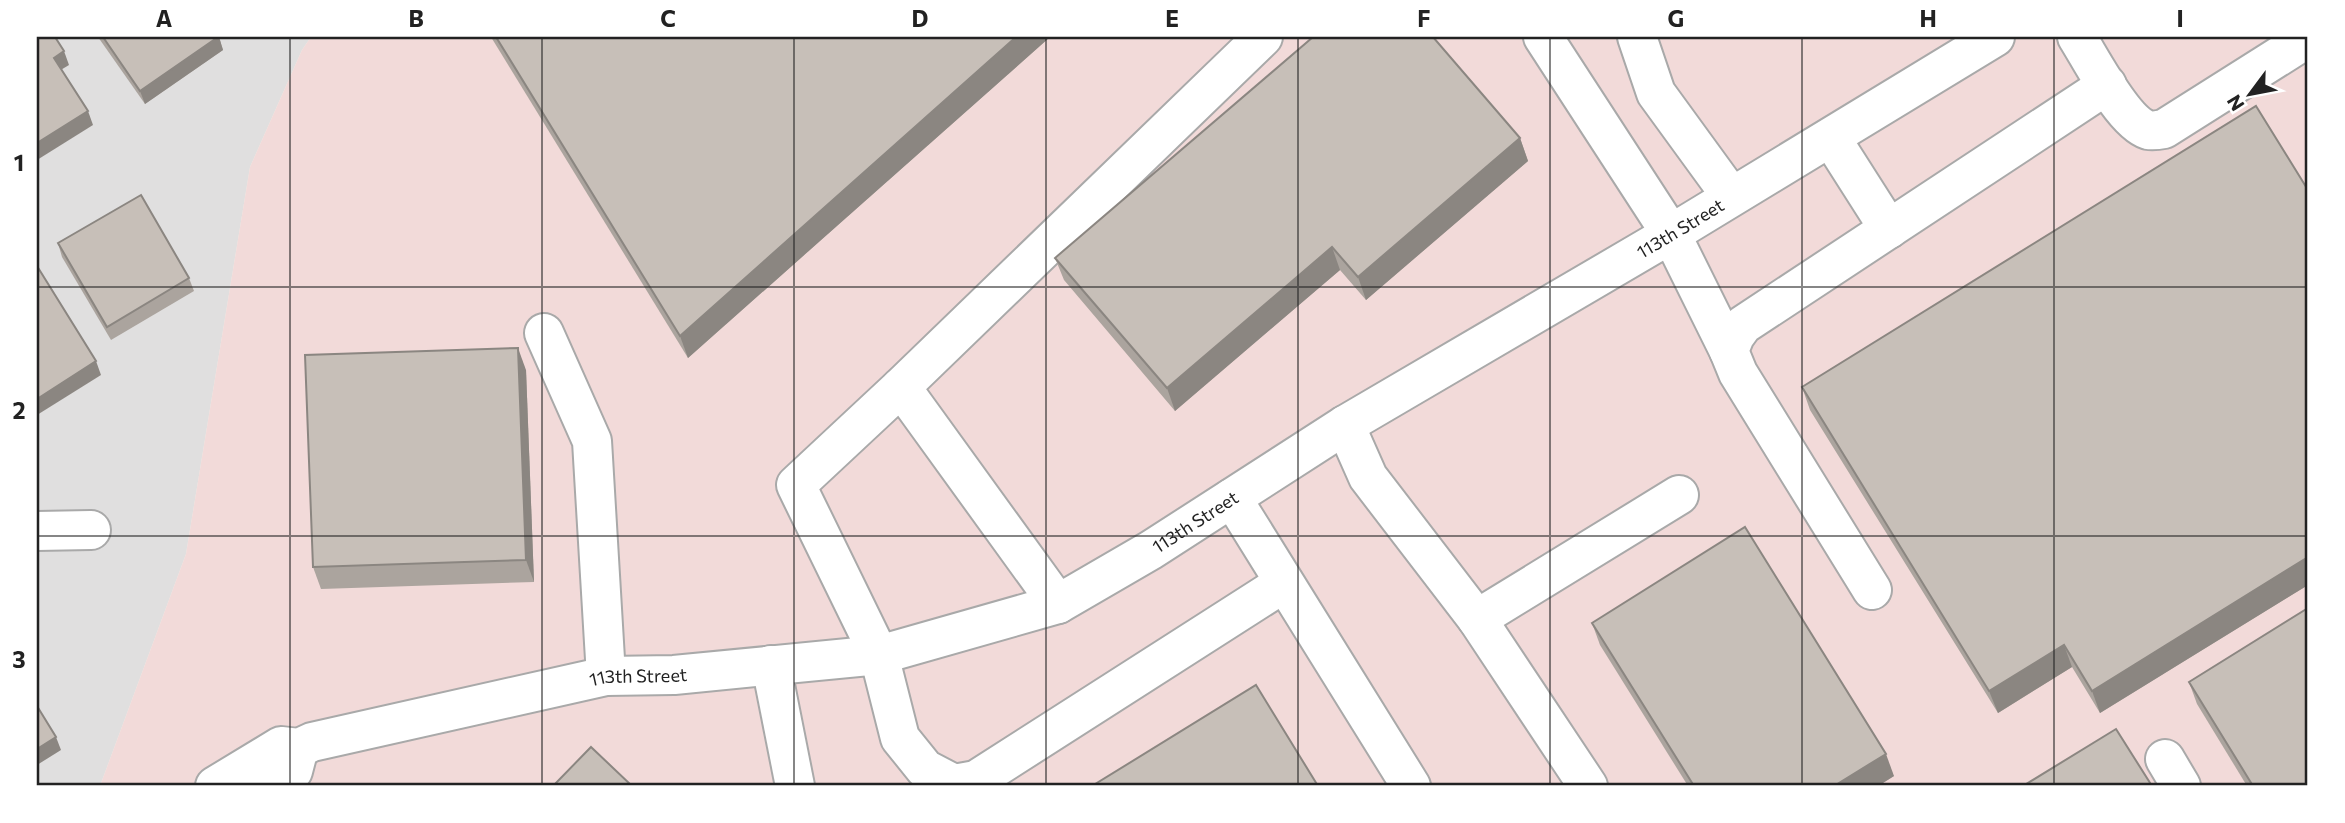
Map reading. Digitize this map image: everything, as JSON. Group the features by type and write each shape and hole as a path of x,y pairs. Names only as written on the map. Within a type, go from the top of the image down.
{"street":[{"path":"1263,37 796,485 879,655 900,738 925,769 954,784 976,780 1284,583"},
{"path":"1543,37 1671,234 1738,373 1872,590"},
{"path":"1637,37 1656,93 1731,196"},
{"name":"113th Street","path":"215,786 281,746 299,748 312,742 606,676 674,675 879,655 1058,604 1151,550 1345,425 1671,234 1995,37"},
{"path":"2077,37 2119,104 2136,123 2148,130 2158,131 2308,37"},
{"path":"1729,351 1743,325 2107,85"},
{"path":"1831,138 1889,229"},
{"path":"544,333 592,441 606,676"},
{"path":"901,387 1058,604"},
{"path":"1345,425 1368,477 1477,619 1588,786"},
{"path":"1477,619 1679,495"},
{"path":"1232,498 1411,786"},
{"path":"37,531 91,530"},
{"path":"771,665 795,786"},
{"path":"270,786 293,771 299,748"}],"shaded area":[{"path":"37,37 311,37 302,50 250,167 186,554 100,786 37,786"},
{"path":"311,37 2308,37 2308,786 100,786 186,554 250,167 302,50"}],"building":[{"path":"37,37 55,37 64,51 54,58 88,111 37,143"},
{"path":"103,37 218,37 140,91"},
{"path":"496,37 1016,37 680,336"},
{"path":"1313,37 1433,37 1520,138 1358,277 1332,247 1167,388 1055,258"},
{"path":"2256,106 2308,190 2308,557 2092,691 2064,645 1989,691 1802,387"},
{"path":"141,195 189,278 107,327 58,243"},
{"path":"37,266 96,361 37,399"},
{"path":"518,348 526,560 313,567 305,355"},
{"path":"1745,527 1886,754 1834,786 1694,786 1592,623"},
{"path":"2308,608 2308,786 2253,786 2189,682"},
{"path":"1256,685 1318,786 1092,786"},
{"path":"37,706 56,737 37,749"},
{"path":"2116,729 2152,786 2023,786"},
{"path":"591,747 631,785 553,786"}]}
